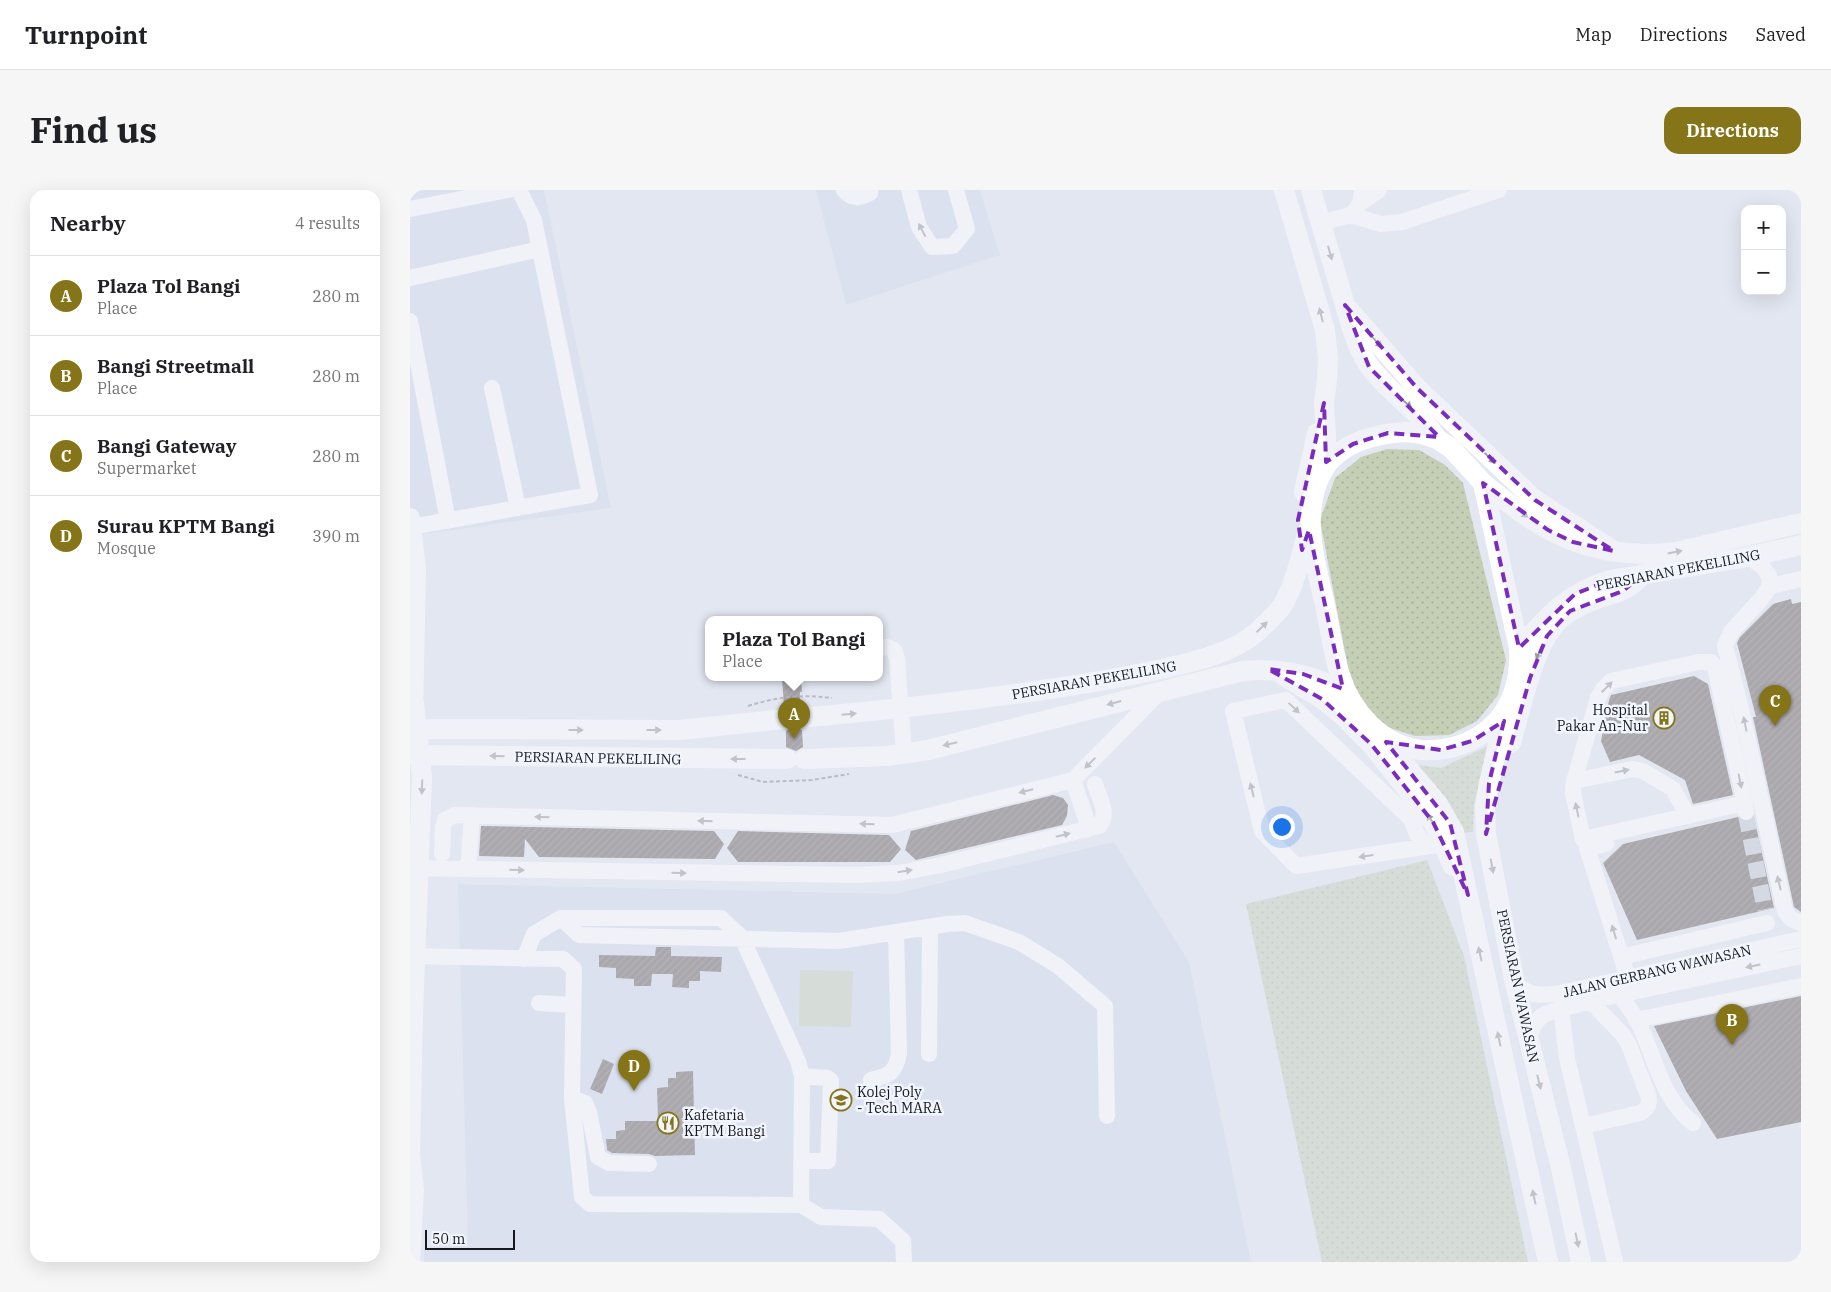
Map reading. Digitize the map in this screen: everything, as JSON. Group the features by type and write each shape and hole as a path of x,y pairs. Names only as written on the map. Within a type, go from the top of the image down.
{"main road":[{"path":"1284,190 1325,330 1328,366 1324,403 1298,520 1302,550"},
{"path":"1311,190 1360,351 1369,366 1390,390 1418,414 1437,439"},
{"path":"1345,305 1417,388 1535,500 1614,551"},
{"path":"1324,403 1325,468"},
{"path":"1437,439 1407,432 1388,433 1353,444 1336,455 1325,468 1313,498 1311,523 1314,557 1340,676 1347,693 1363,717 1378,732 1438,804 1454,832 1548,1262"},
{"name":"PERSIARAN PEKELILING","path":"1437,439 1451,448 1483,483 1548,530 1573,542 1614,551 1660,554 1801,523"},
{"path":"1378,732 1403,746 1416,749 1441,750 1461,745 1478,737 1496,722 1512,697 1518,676 1518,648 1483,483"},
{"path":"410,755 414,703 411,523"},
{"name":"PERSIARAN PEKELILING","path":"410,729 680,730 989,698 1122,678 1196,661 1240,644 1256,632 1282,606 1311,523"},
{"name":"PERSIARAN PEKELILING","path":"1518,648 1545,619 1575,594 1592,585 1643,574 1748,557 1801,545"},
{"path":"1486,834 1495,809 1504,768 1530,678 1547,636 1557,622 1570,611 1587,602 1624,591 1636,583 1643,574"},
{"path":"1268,669 1316,696 1341,714 1371,744 1433,822 1425,843 1468,895"},
{"name":"PERSIARAN PEKELILING","path":"410,755 689,759 859,758 928,750 1228,674 1268,669 1303,674 1333,685 1347,693"},
{"path":"410,1262 414,1190 410,1154 414,868 422,777 414,703"},
{"name":"PERSIARAN WAWASAN","path":"1506,708 1485,807 1486,834 1515,984 1561,1168 1581,1262"}],"street":[{"path":"410,209 508,190"},
{"path":"411,523 448,520 590,495 534,220 519,190"},
{"path":"844,190 854,198 863,197 870,193 870,190"},
{"path":"909,190 919,227 932,248 953,246 967,229 956,190"},
{"path":"1321,223 1379,190"},
{"path":"1358,203 1381,224 1402,222 1499,190"},
{"path":"410,278 540,249"},
{"path":"410,321 448,520"},
{"path":"492,388 518,508"},
{"path":"1748,557 1762,566 1769,576 1770,586 1762,598 1731,632 1726,646 1755,763 1786,911 1791,919 1801,922"},
{"path":"1770,586 1801,579"},
{"path":"883,648 894,650 897,658 904,753"},
{"path":"1628,978 1586,844 1573,793 1574,781 1598,698 1603,688 1611,681 1699,662 1710,662 1715,666 1746,810"},
{"path":"442,854 443,828 446,820 455,815 892,825 1073,780 1161,691"},
{"path":"1286,700 1411,819 1425,843 1296,866 1262,831 1233,711 1286,700"},
{"path":"1574,781 1633,769 1643,771 1673,789 1688,816"},
{"path":"1073,780 1087,822 1086,830"},
{"path":"414,868 865,875 899,873 941,865 1099,826 1104,818 1104,812 1095,784"},
{"path":"1586,844 1688,816 1746,810"},
{"path":"1586,844 1746,810"},
{"path":"468,869 472,815"},
{"path":"1621,957 1766,916 1772,944"},
{"path":"524,959 534,934 561,918 721,918 742,938 798,1061 802,1076 801,1205"},
{"path":"742,938 839,941 965,923 1019,942 1058,966 1105,1006 1107,1116"},
{"path":"929,1054 930,927"},
{"path":"871,1080 893,1071 897,1065 899,1054 896,933"},
{"name":"JALAN GERBANG WAWASAN","path":"1515,984 1526,992 1544,995 1801,939"},
{"path":"413,956 563,959 574,969 572,1098 582,1197 590,1204 801,1205 821,1217 879,1219 903,1241 904,1262"},
{"name":"JALAN GERBANG WAWASAN","path":"1528,1038 1536,1022 1543,1016 1561,1009 1590,1001 1801,956"},
{"path":"1636,1020 1801,986"},
{"path":"1620,995 1636,1020 1669,1097 1682,1115 1693,1124"},
{"path":"1583,1126 1640,1113 1649,1104 1649,1098 1629,1045 1623,1035 1590,1001"},
{"path":"539,1003 573,1005"},
{"path":"1561,1009 1567,1058 1615,1262"},
{"path":"802,1076 828,1078 831,1081 828,1161 802,1161"},
{"path":"572,1098 585,1104 589,1112 598,1157 609,1163 649,1164"}],"highlighted area":[{"path":"1345,305 1417,388 1535,500 1614,551 1573,542 1548,530 1483,483 1519,648 1575,594 1610,580 1643,574 1623,591 1570,611 1547,636 1530,678 1486,834 1489,783 1504,721 1472,741 1441,750 1386,742 1450,823 1468,895 1433,822 1371,744 1322,699 1268,669 1303,674 1343,689 1309,530 1302,550 1298,520 1324,403 1326,462 1353,444 1388,433 1439,437 1369,367"}],"shaded area":[{"path":"410,190 544,190 611,508 410,536"},
{"path":"816,190 980,190 1000,255 846,305"},
{"name":"Kolej Poly - Tech MARA","path":"1114,842 1189,962 1251,1262 424,1262 424,1248 468,1245 458,884 894,894"}],"green space":[{"path":"1387,449 1419,450 1445,465 1463,483 1506,660 1498,695 1477,721 1449,735 1415,736 1384,726 1364,706 1351,684 1320,520 1335,478 1361,457"},
{"path":"1490,745 1474,804 1473,832 1463,833 1403,763 1441,768"},
{"path":"1427,860 1464,956 1528,1262 1322,1262 1246,904"},
{"path":"800,970 853,971 851,1027 799,1026"}],"building":[{"path":"1791,599 1792,604 1801,602 1801,912 1794,907 1753,717 1756,717 1737,643 1740,637 1773,604"},
{"name":"Hospital Pakar An-Nur","path":"1694,676 1708,684 1733,795 1693,804 1685,780 1639,755 1610,762 1601,741 1611,695"},
{"path":"782,681 801,681 800,706 792,710 784,707"},
{"path":"794,727 802,730 803,747 796,751 786,747 786,731"},
{"path":"1053,795 1063,798 1068,805 1067,816 1062,825 916,860 905,850 911,831"},
{"path":"1738,817 1742,821 1747,822 1754,817 1774,908 1637,940 1603,863 1623,844"},
{"path":"481,826 714,831 724,844 715,859 539,857 525,839 524,857 479,856"},
{"path":"738,831 889,835 901,849 890,862 738,862 727,848"},
{"path":"656,947 671,947 671,956 722,957 721,972 700,971 700,981 689,981 689,988 672,987 673,974 652,974 651,986 634,986 634,979 616,978 616,968 599,967 599,955 655,956"},
{"path":"1801,996 1801,1122 1717,1139 1686,1091 1654,1026"},
{"path":"603,1059 614,1064 602,1094 590,1089"},
{"path":"693,1071 695,1155 655,1156 649,1154 612,1153 607,1150 606,1139 616,1139 616,1131 625,1130 625,1121 658,1121 657,1088 668,1087 668,1078 676,1078 676,1072"}],"tunnel":[{"path":"1746,815 1765,910"}],"place":[{"name":"Hospital Pakar An-Nur","path":"1664,718"},
{"name":"Bangi Gateway","path":"1775,726"},
{"name":"Plaza Tol Bangi","path":"794,739"},
{"name":"Bangi Streetmall","path":"1732,1045"},
{"name":"Surau KPTM Bangi","path":"634,1091"},
{"name":"Kolej Poly - Tech MARA","path":"841,1100"},
{"name":"Kafetaria KPTM Bangi","path":"668,1123"}]}
